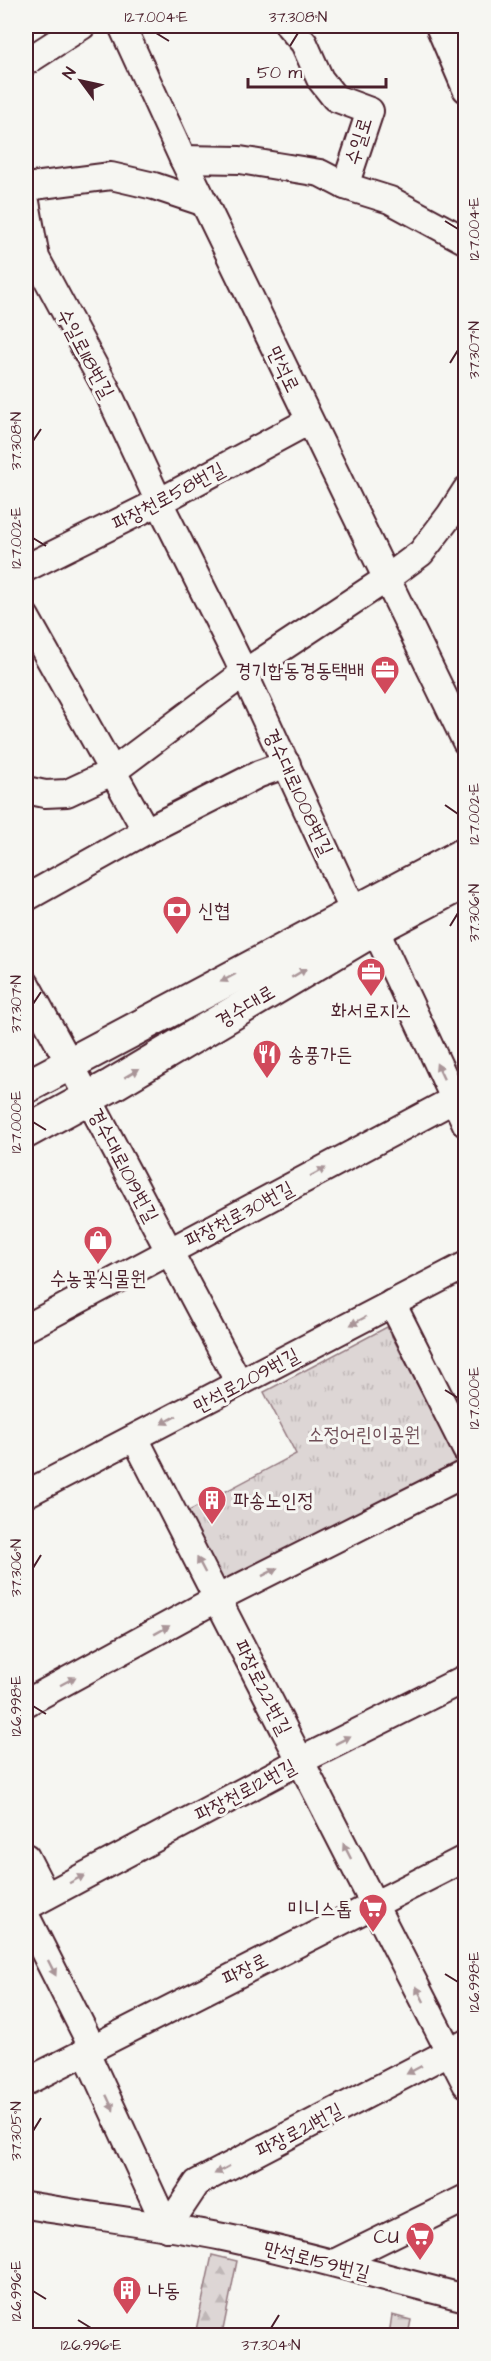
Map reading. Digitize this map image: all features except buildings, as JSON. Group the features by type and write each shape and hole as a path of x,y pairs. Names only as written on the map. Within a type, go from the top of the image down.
{"main road":[{"path":"374,920 430,881 427,873 465,853"},
{"name":"경수대로","path":"26,1132 78,1078 374,920 465,881"},
{"name":"경수대로","path":"26,1087 78,1078"}],"street":[{"path":"26,62 82,26"},
{"name":"만석로","path":"122,26 183,159 465,742"},
{"name":"수일로","path":"289,26 304,43 320,79 335,98 370,111 345,186"},
{"path":"439,26 465,88"},
{"path":"183,159 240,160 320,173 345,186 390,200 465,241"},
{"path":"26,187 111,176 154,186 205,203"},
{"name":"수일로118번길","path":"26,202 31,261 106,388 159,502"},
{"name":"파장천로58번길","path":"26,568 159,502 309,420"},
{"path":"26,790 45,795 67,793 112,772 244,673 386,579 421,553 450,515 465,490"},
{"name":"경수대로1008번길","path":"159,502 287,764 374,920 465,1124"},
{"path":"26,617 146,831"},
{"path":"26,898 146,831 259,774 287,764"},
{"name":"경수대로1019번길","path":"26,984 239,1383"},
{"name":"파장천로30번길","path":"26,1328 453,1100"},
{"name":"만석로209번길","path":"26,1494 465,1265"},
{"path":"392,1303 465,1450"},
{"name":"파장로22번길","path":"135,1438 374,1903"},
{"path":"26,1703 218,1598 465,1473"},
{"name":"파장천로12번길","path":"36,1901 300,1761 465,1678"},
{"path":"26,1857 36,1901"},
{"name":"파장로","path":"26,2082 465,1858"},
{"path":"374,1903 457,2047 465,2084"},
{"path":"26,1916 89,2048 167,2228"},
{"name":"파장로21번길","path":"167,2228 197,2183 457,2047"},
{"path":"336,2262 465,2198"},
{"name":"만석로159번길","path":"26,2205 221,2237 336,2262 388,2279 465,2298"}],"green space":[{"name":"소정어린이공원","path":"387,1327 460,1466 224,1591 183,1514 296,1454 264,1392"},
{"path":"212,2255 237,2261 222,2335 195,2335"},
{"path":"392,2315 411,2320 408,2335 389,2335"}],"place":[{"name":"경기합동경동택배","path":"385,696"},
{"name":"신협","path":"177,936"},
{"name":"화서로지스","path":"371,998"},
{"name":"송풍가든","path":"267,1080"},
{"name":"수농꽃식물원","path":"98,1266"},
{"name":"파송노인정","path":"212,1526"},
{"name":"미니스톱","path":"373,1934"},
{"name":"CU","path":"420,2262"},
{"name":"나동","path":"127,2316"}]}
